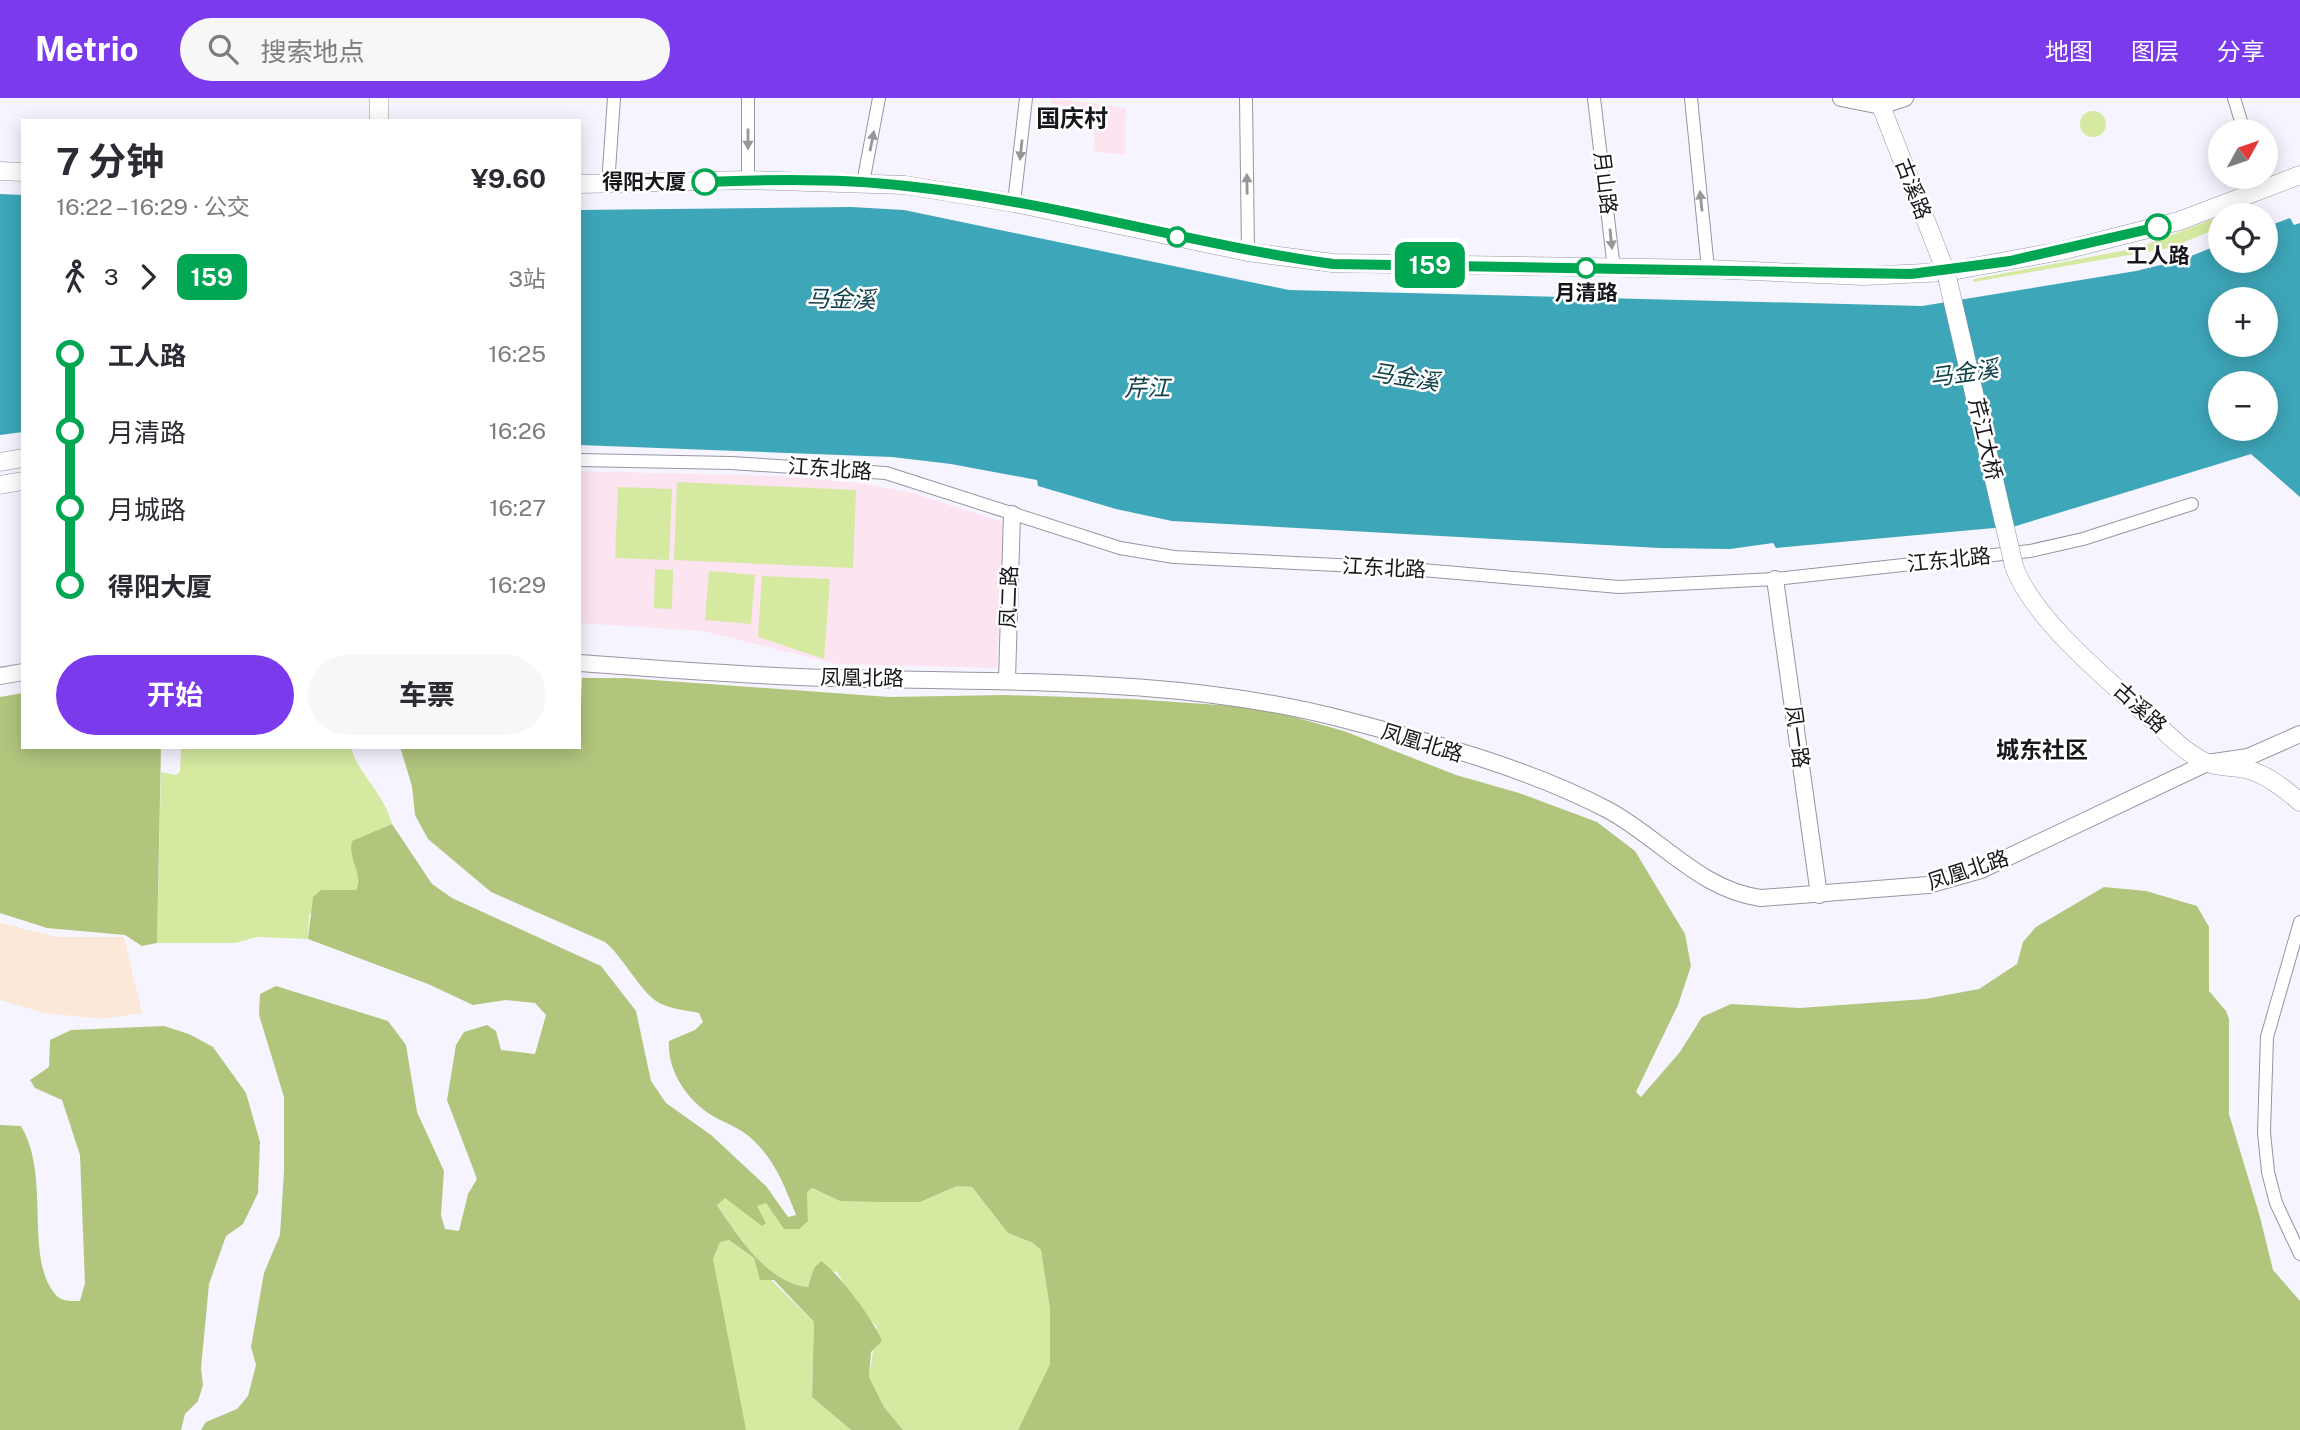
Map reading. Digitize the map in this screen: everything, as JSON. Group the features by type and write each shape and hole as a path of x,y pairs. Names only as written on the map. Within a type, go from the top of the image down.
{"main road":[{"path":"379,98 379,119"},
{"name":"古溪路","path":"1881,106 1946,272"},
{"path":"0,171 21,172"},
{"path":"2278,180 2300,175"},
{"path":"581,184 748,180 905,185 1014,203 1248,252 1333,264 1708,269 1864,276 1946,272 2061,251 2179,221 2248,189"},
{"name":"芹江大桥","path":"1946,272 2014,566"},
{"path":"0,462 21,458"},
{"path":"0,485 21,481"},
{"name":"古溪路","path":"2014,566 2021,584 2045,616 2115,687 2186,749 2207,763 2246,769 2262,776 2300,802"}],"street":[{"path":"608,185 614,98"},
{"path":"748,98 748,180"},
{"path":"863,183 880,98"},
{"path":"1014,203 1026,98"},
{"path":"1246,98 1248,252"},
{"name":"月山路","path":"1594,98 1614,269"},
{"path":"1691,98 1708,269"},
{"path":"1841,98 1881,106 1905,98"},
{"path":"2234,98 2240,119"},
{"name":"江东北路","path":"581,460 731,463 886,473 1120,548 1174,557 1399,568 1619,587 1775,579 2048,548 2192,504"},
{"name":"凤二路","path":"1007,679 1012,514"},
{"name":"凤一路","path":"1775,579 1819,895"},
{"name":"凤凰北路","path":"581,663 830,678 1007,679 1234,698 1297,707 1350,721 1564,789 1637,827 1719,887 1738,895 1761,898 1928,885 1981,870 2207,763 2249,757 2300,734"},
{"path":"0,673 21,671"},
{"path":"2300,922 2267,1037 2264,1132 2268,1172 2276,1203 2300,1254"}],"shaded area":[{"path":"1051,98 1126,108 1125,155 1094,151 1095,110 1051,104"},
{"path":"581,471 777,476 859,483 912,493 1003,522 997,668 837,664 703,631 581,623"},
{"path":"0,923 57,937 124,937 142,1013 101,1019 45,1013 0,1000"}],"green space":[{"path":"2093,111 2102,115 2106,124 2102,133 2093,137 2084,133 2080,124 2084,115"},
{"path":"2208,221 2208,232 2170,248 1973,282 1974,279 2137,248"},
{"path":"677,482 856,490 853,568 674,560"},
{"path":"618,487 672,489 669,560 615,558"},
{"path":"655,569 673,570 672,609 654,608"},
{"path":"709,571 755,575 751,624 705,620"},
{"path":"762,576 830,579 824,659 758,637"},
{"path":"582,678 626,678 889,697 1005,695 1132,699 1262,708 1344,731 1456,775 1519,793 1597,822 1635,851 1685,934 1691,966 1678,1005 1636,1092 1641,1097 1680,1052 1702,1017 1731,1004 1800,1008 1925,999 1979,989 2017,964 2023,942 2036,927 2104,887 2146,891 2197,906 2209,927 2209,991 2226,1011 2229,1019 2229,1114 2273,1270 2300,1301 2300,1430 1018,1430 1050,1364 1050,1309 1041,1250 1033,1243 1008,1233 972,1187 957,1186 920,1202 840,1201 812,1188 807,1192 808,1221 799,1229 784,1229 766,1203 757,1206 766,1223 762,1226 725,1198 717,1205 744,1244 779,1277 808,1287 814,1268 821,1261 846,1286 882,1341 871,1352 869,1377 884,1407 903,1430 851,1430 812,1397 814,1322 774,1280 760,1280 754,1258 729,1240 720,1242 713,1259 746,1430 201,1430 206,1422 237,1409 248,1396 256,1365 251,1347 264,1273 280,1235 284,1171 284,1097 259,1015 260,994 276,986 388,1021 406,1045 417,1112 444,1171 441,1215 445,1229 459,1231 468,1194 477,1179 447,1100 456,1045 464,1032 487,1025 496,1031 501,1050 535,1054 546,1015 535,1003 506,1000 473,1005 428,984 308,939 313,897 321,890 356,890 358,878 351,848 352,841 392,824 432,884 452,898 601,966 636,1011 651,1081 666,1103 711,1135 766,1186 788,1217 796,1215 779,1175 762,1149 749,1136 714,1116 692,1099 674,1072 669,1041 695,1030 703,1022 699,1013 671,1008 656,1001 605,942 491,892 428,839 415,815 412,786 401,749 581,749"},
{"path":"21,693 21,749 161,749 157,943 142,946 125,935 47,928 0,913 0,697"},
{"path":"181,749 352,749 383,802 392,824 352,842 359,878 356,890 309,914 308,939 257,937 235,943 157,943 161,772 176,775 180,771"},
{"path":"164,1026 189,1034 213,1047 246,1093 260,1142 258,1193 243,1224 226,1236 209,1284 201,1368 203,1385 198,1401 185,1414 181,1430 0,1430 0,1125 21,1126 30,1146 35,1168 41,1259 46,1278 57,1297 67,1301 80,1301 85,1283 80,1155 62,1100 35,1088 30,1080 49,1067 50,1040 71,1030"},
{"path":"957,1186 972,1187 1008,1233 1033,1243 1041,1250 1050,1309 1050,1364 1018,1430 903,1430 884,1407 869,1377 877,1327 856,1303 837,1272 814,1268 808,1287 779,1277 755,1256 717,1204 725,1198 735,1205 766,1203 784,1228 808,1221 807,1192 811,1188 840,1201 920,1202"},
{"path":"729,1240 754,1258 759,1268 814,1322 812,1397 851,1430 746,1430 742,1426 713,1259 720,1242"}],"water":[{"path":"0,194 21,195 21,432 0,435"},
{"name":"芹江","path":"851,207 904,210 1289,290 1922,306 2136,271 2181,260 2208,249 2208,273 2278,273 2278,222 2290,218 2294,225 2300,223 2300,497 2251,454 2016,526 1776,548 1773,543 1730,549 1659,548 1172,521 1116,509 1038,486 1037,480 951,464 892,457 581,445 581,210"}],"bus line":[{"name":"159","path":"705,182 748,180 905,185 1014,203 1248,252 1333,264 1708,269 1864,276 1911,274 1946,272 2010,261 2158,227"}],"place":[{"name":"得阳大厦","path":"705,182"},
{"name":"工人路","path":"2158,227"},
{"name":"月清路","path":"1586,268"}],"district":[{"name":"国庆村","path":"1072,119"},
{"name":"城东社区","path":"2042,750"}],"water label":[{"name":"马金溪","path":"841,299"},
{"name":"马金溪","path":"1964,373"},
{"name":"马金溪","path":"1405,377"}]}
